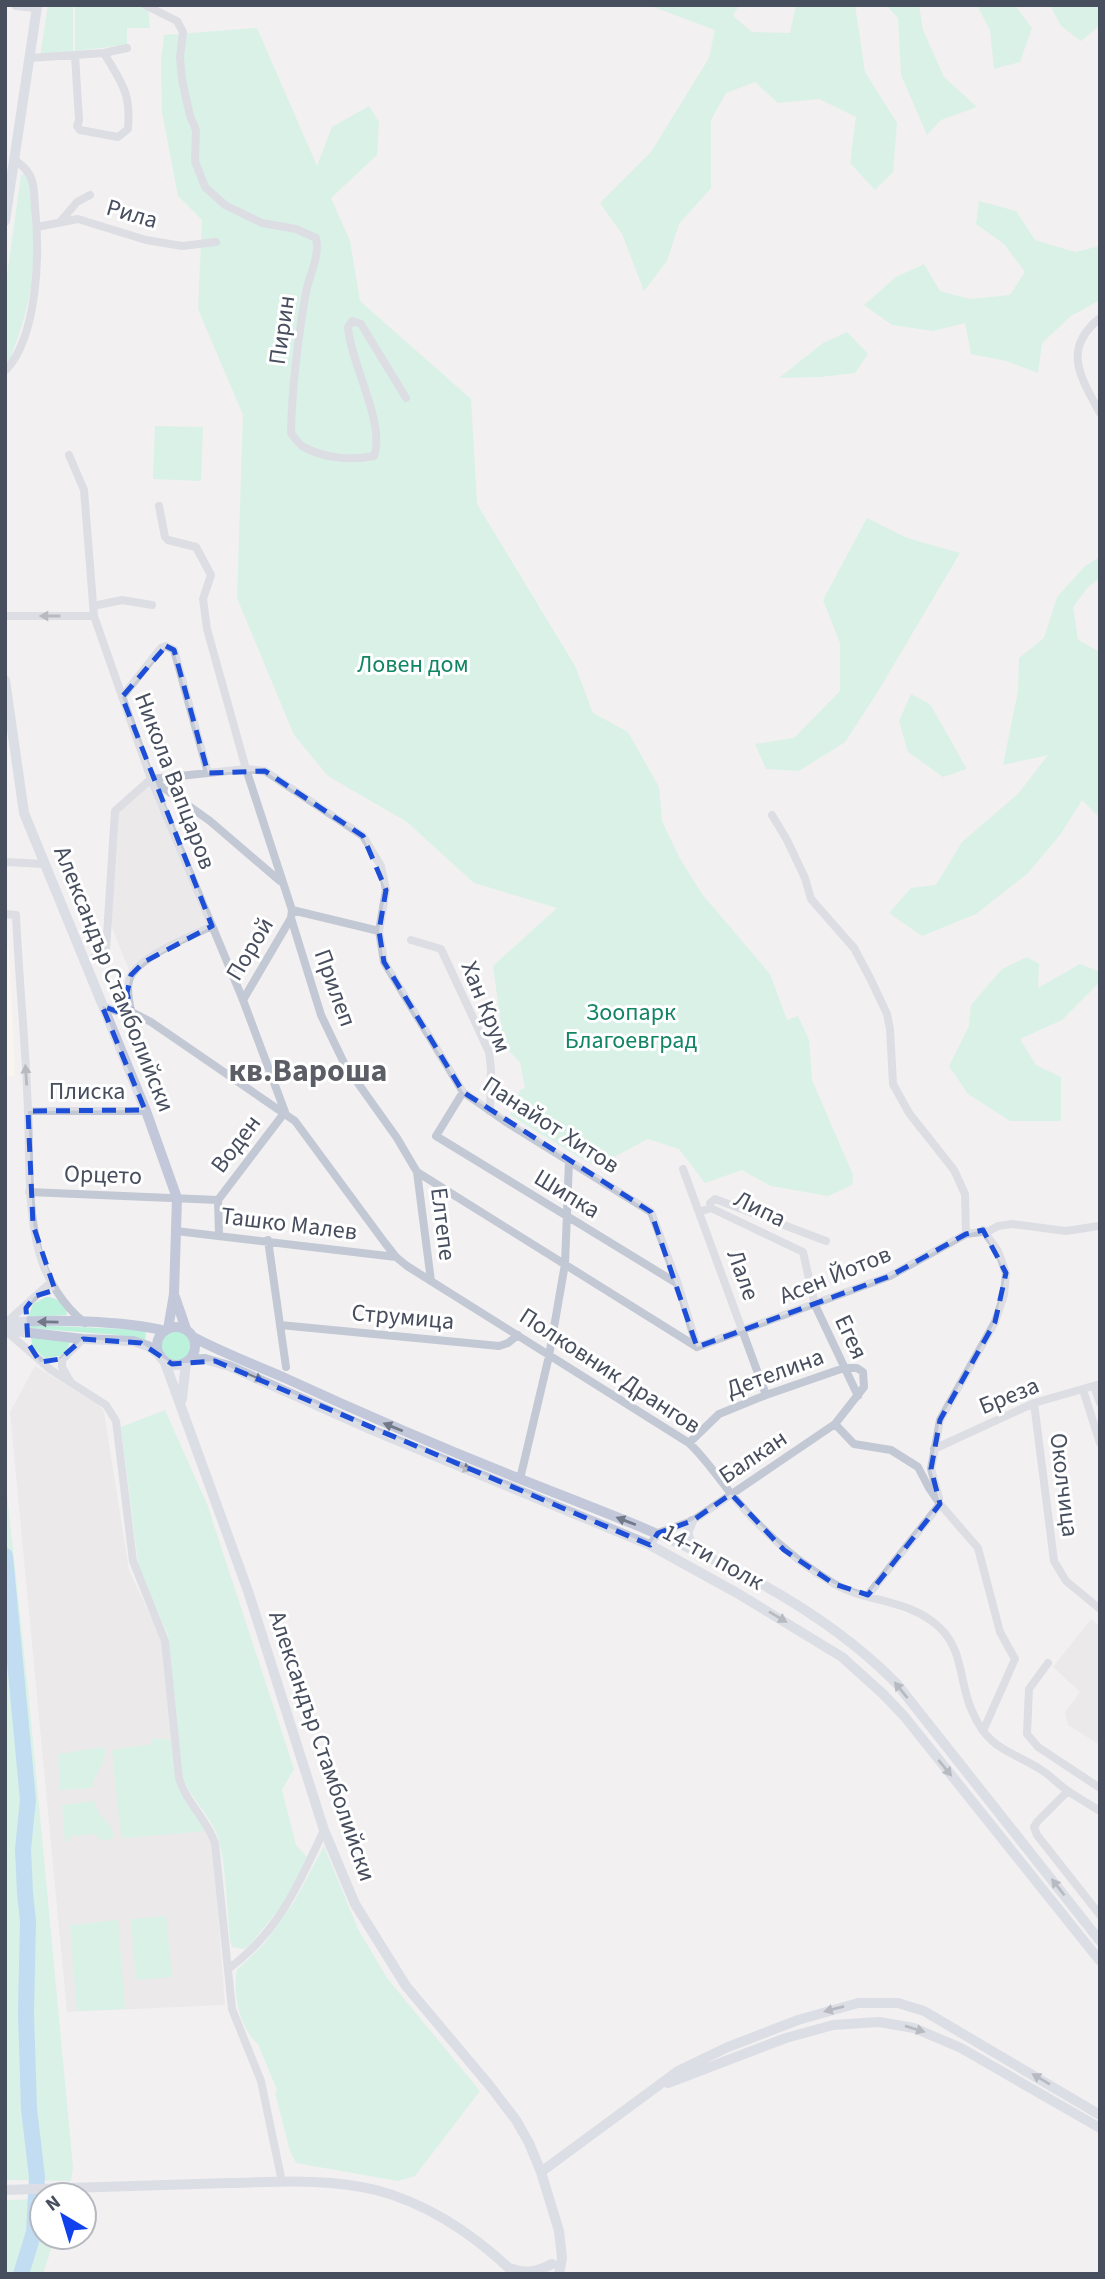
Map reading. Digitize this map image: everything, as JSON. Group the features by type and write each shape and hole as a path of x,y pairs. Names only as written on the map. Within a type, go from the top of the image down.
{"street":[{"path":"5,221 30,58 35,6 16,5"},
{"name":"Пирин","path":"145,5 177,21 183,32 180,57 182,80 196,130 195,161 205,187 225,205 262,223 296,229 316,239 318,254 307,290 290,433 301,446 325,454 357,460 374,456 377,448 371,406 350,345 348,327 352,321 361,324 405,398"},
{"path":"30,58 104,53 127,47"},
{"path":"75,55 79,120 77,125 80,130 118,137 128,129 130,107 127,92 104,53"},
{"path":"5,371 14,362 33,309 37,275 37,228 32,181 24,167 15,160"},
{"path":"60,222 77,202 90,195"},
{"name":"Рила","path":"37,228 78,219 146,240 182,246 216,242"},
{"path":"1100,318 1081,337 1076,361 1083,382 1100,413"},
{"name":"Никола Вапцаров","path":"69,455 84,490 94,611 122,697 151,779 243,1000 285,1112"},
{"name":"Прилеп","path":"159,506 165,537 196,547 211,575 203,599 206,629 321,1014 345,1065 397,1138 417,1172 697,1347"},
{"path":"5,616 94,611 122,600 152,605"},
{"path":"122,697 161,648 166,646 174,650 208,773"},
{"name":"Александър Стамболийски","path":"5,680 24,813 146,1111 177,1198 174,1294 166,1330"},
{"name":"Панайот Хитов","path":"151,779 246,769 265,771 363,836 381,866 387,890 379,931 384,962 463,1092 651,1212 678,1284 697,1347"},
{"path":"94,957 106,950 115,811 151,779 210,821 282,882"},
{"path":"772,815 799,866 811,899 854,948 887,1014 892,1084 909,1113 954,1170 965,1194 966,1234"},
{"path":"5,862 45,864"},
{"path":"5,914 16,915 28,1111 29,1192 39,1254 51,1282 66,1304"},
{"path":"292,914 379,931"},
{"name":"Порой","path":"243,1000 292,914"},
{"path":"131,1011 127,993 131,975 144,962 212,926"},
{"name":"Хан Крум","path":"411,940 441,949 465,999 489,1052 490,1111"},
{"name":"Полковник Дрангов","path":"102,1006 116,1011 131,1011 285,1112 307,1135 396,1257 689,1443 702,1455 731,1494 768,1536 784,1550 834,1584 919,1612 930,1620 948,1637 959,1660 971,1710 983,1731 999,1749 1043,1771 1100,1811"},
{"name":"Шипка","path":"463,1092 436,1136 678,1284"},
{"name":"Плиска","path":"28,1111 146,1111"},
{"name":"Воден","path":"177,1198 218,1200 285,1112"},
{"path":"520,1479 549,1356 565,1265 569,1161"},
{"name":"Лале","path":"683,1169 766,1395"},
{"name":"Елтепе","path":"417,1172 431,1281"},
{"name":"Орцето","path":"29,1192 177,1198"},
{"path":"711,1208 710,1203 715,1199 826,1241"},
{"path":"218,1200 219,1235"},
{"name":"Липа","path":"699,1212 711,1208 803,1252"},
{"name":"Асен Йотов","path":"697,1347 890,1276 966,1234 1012,1224 1066,1231 1099,1226"},
{"path":"940,1504 931,1469 940,1420 995,1322 1004,1294 1006,1273 999,1251 983,1230"},
{"name":"Ташко Малев","path":"176,1231 396,1257"},
{"path":"268,1240 286,1367"},
{"name":"Егея","path":"803,1252 815,1305 858,1396"},
{"path":"6,1327 51,1282"},
{"path":"32,1299 53,1294 85,1323"},
{"name":"Александър Стамболийски","path":"174,1294 190,1333"},
{"path":"32,1299 26,1327 37,1359"},
{"path":"6,1327 85,1323 166,1330 175,1327 190,1333 195,1348 187,1361 175,1364 141,1343 83,1339 26,1327"},
{"name":"Струмица","path":"280,1325 499,1346 518,1335"},
{"path":"6,1327 37,1359 106,1405 116,1421 133,1561 165,1641 179,1778 185,1794 207,1825 215,1843 232,2010 261,2081 282,2182"},
{"path":"162,1357 158,1342 166,1330"},
{"name":"14-ти полк","path":"190,1333 375,1420 658,1533 817,1616 884,1671 1100,1941"},
{"path":"37,1359 55,1361 64,1357 83,1339"},
{"path":"64,1357 62,1367 71,1384"},
{"name":"Александър Стамболийски","path":"162,1357 248,1591 324,1830 355,1904 406,1986 516,2120 529,2143 554,2211 561,2248 562,2258 552,2271"},
{"name":"14-ти полк","path":"187,1361 205,1359 229,1366 372,1430 650,1545 737,1593 842,1657 876,1686 904,1716 1100,1961"},
{"name":"Александър Стамболийски","path":"183,1416 182,1390 187,1361"},
{"path":"844,1368 857,1368 863,1372 864,1387 858,1396"},
{"name":"Детелина","path":"689,1443 719,1414 844,1368"},
{"path":"1097,1385 1100,1403"},
{"name":"Бреза","path":"934,1449 1034,1403 1097,1385"},
{"path":"1083,1390 1100,1443"},
{"name":"Балкан","path":"658,1533 692,1521 835,1424 858,1396"},
{"name":"Околчица","path":"1034,1403 1054,1561 1066,1581 1100,1609"},
{"path":"835,1424 854,1444 891,1450 918,1467 940,1504 978,1548 1000,1632 1015,1659 983,1731"},
{"path":"868,1595 940,1504"},
{"path":"692,1521 687,1533 695,1552"},
{"path":"650,1545 658,1533"},
{"path":"1048,1663 1029,1689 1027,1734 1038,1747 1100,1788"},
{"path":"1068,1791 1034,1828 1100,1915"},
{"path":"228,1969 257,1944 291,1900 324,1830"},
{"path":"541,2172 678,2071 763,2033 858,2003 884,2001 924,2011 1100,2115"},
{"path":"662,2084 786,2038 833,2025 879,2022 914,2028 961,2048 1100,2128"},
{"path":"5,2190 282,2182 346,2184 403,2199 432,2211 459,2228 512,2271 552,2271"}],"highlighted area":[{"path":"166,646 174,650 208,773 265,771 363,836 386,890 379,931 384,962 463,1092 651,1212 697,1347 890,1276 966,1234 983,1230 1006,1273 995,1322 940,1420 931,1469 940,1504 868,1595 834,1584 784,1550 731,1494 692,1521 658,1533 650,1545 215,1361 172,1364 141,1343 83,1339 60,1359 40,1362 28,1343 26,1308 35,1296 55,1290 33,1225 28,1111 145,1110 102,1006 133,1017 127,993 131,975 144,962 212,926 122,697"}],"shaded area":[{"path":"151,779 212,926 144,962 131,975 108,918 115,811"},
{"path":"5,945 9,948 15,1076 5,1077"},
{"path":"35,1366 98,1404 104,1412 129,1570 163,1643 177,1784 211,1841 225,2005 67,2012 10,1412"},
{"path":"1091,1619 1100,1626 1100,1745 1068,1725 1065,1712 1080,1692 1053,1667"}],"green space":[{"path":"48,5 73,5 73,51 40,57"},
{"path":"75,5 133,5 148,9 150,28 127,28 127,45 75,51"},
{"path":"648,5 739,5 733,16 752,32 790,33 796,5 855,5 865,72 897,123 893,172 875,190 850,163 856,117 819,99 778,103 755,82 726,93 711,120 711,188 679,224 667,261 644,291 622,234 600,203 651,152 709,58 715,30"},
{"path":"886,5 919,5 923,30 944,77 977,107 941,120 927,135 901,75 898,18"},
{"path":"977,5 1015,5 1032,28 1020,62 994,69 990,30"},
{"path":"1050,5 1100,5 1100,25 1081,41 1061,26"},
{"name":"Ловен дом","path":"257,28 317,166 332,127 369,106 379,122 377,155 331,198 350,241 360,301 471,399 477,504 575,666 593,713 628,732 659,787 662,821 679,857 702,894 770,974 787,1020 798,1016 809,1040 812,1080 853,1175 852,1185 828,1196 771,1186 742,1170 705,1183 679,1149 648,1139 614,1157 587,1162 510,1115 520,1090 525,1088 520,1062 504,1046 493,966 557,908 474,883 407,822 328,776 294,735 237,598 243,415 198,309 202,220 178,196 162,112 161,61 164,35"},
{"path":"24,174 28,179 35,221 36,246 32,283 24,318 5,370 5,290 21,175"},
{"path":"979,201 1016,211 1035,240 1075,252 1100,246 1100,300 1071,316 1042,343 1038,373 1006,361 971,354 965,323 933,331 892,325 864,305 896,277 924,264 940,291 970,299 1010,295 1025,272 1004,244 976,224"},
{"path":"847,332 868,354 855,373 779,378 823,343"},
{"path":"155,426 203,427 201,481 153,479"},
{"path":"867,518 907,538 960,553 845,742 799,771 766,769 755,744 794,738 840,691 840,643 823,600"},
{"path":"1100,557 1100,578 1088,587 1073,607 1078,640 1100,652 1100,818 1082,800 1060,835 1028,873 976,914 922,936 889,913 911,888 936,885 962,842 1018,794 1048,755 1003,765 1018,691 1019,658 1044,638 1057,597 1085,566"},
{"path":"911,694 930,704 967,769 943,777 908,752 899,721"},
{"path":"1027,957 1039,964 1038,988 1080,964 1100,972 1100,982 1062,1020 1020,1039 1036,1065 1061,1077 1061,1121 1010,1121 968,1094 949,1066 969,1026 971,1005 1002,969"},
{"path":"46,1297 60,1302 67,1315 28,1317 33,1304"},
{"path":"33,1325 146,1330 145,1342 117,1335 29,1328"},
{"path":"176,1331 182,1332 190,1340 190,1352 182,1360 176,1361 170,1360 162,1352 161,1346 162,1340 170,1332"},
{"path":"31,1338 70,1340 68,1349 60,1356 45,1358 33,1348"},
{"path":"165,1410 207,1504 294,1769 282,1790 296,1845 307,1857 288,1898 244,1949 232,1947 230,1939 219,1840 183,1778 168,1635 139,1570 121,1427"},
{"path":"5,1475 73,2167 71,2181 5,2180"},
{"path":"151,1739 171,1741 177,1784 186,1803 206,1831 124,1838 121,1836 112,1750 151,1744"},
{"path":"103,1747 104,1759 92,1788 60,1790 58,1754"},
{"path":"94,1801 114,1837 109,1840 97,1839 97,1834 69,1836 69,1841 65,1842 62,1805"},
{"path":"324,1846 358,1929 387,1978 480,2091 415,2176 398,2181 296,2163 290,2151 275,2093 277,2090 258,2044 246,2029 239,2010 237,1970 264,1944 294,1902"},
{"path":"166,1916 172,1977 136,1980 131,1919"},
{"path":"118,1920 125,2009 77,2011 70,1925"},
{"path":"28,2199 28,2251 50,2251 43,2274 5,2274 5,2200"}],"waterway":[{"path":"5,1556 28,1800 23,1849 28,1921 26,2013 29,2109 37,2177 34,2232 21,2274"}],"district":[{"name":"кв.Вароша","path":"308,1071"}],"park label":[{"name":"Зоопарк Благоевград","path":"631,1026"}]}
